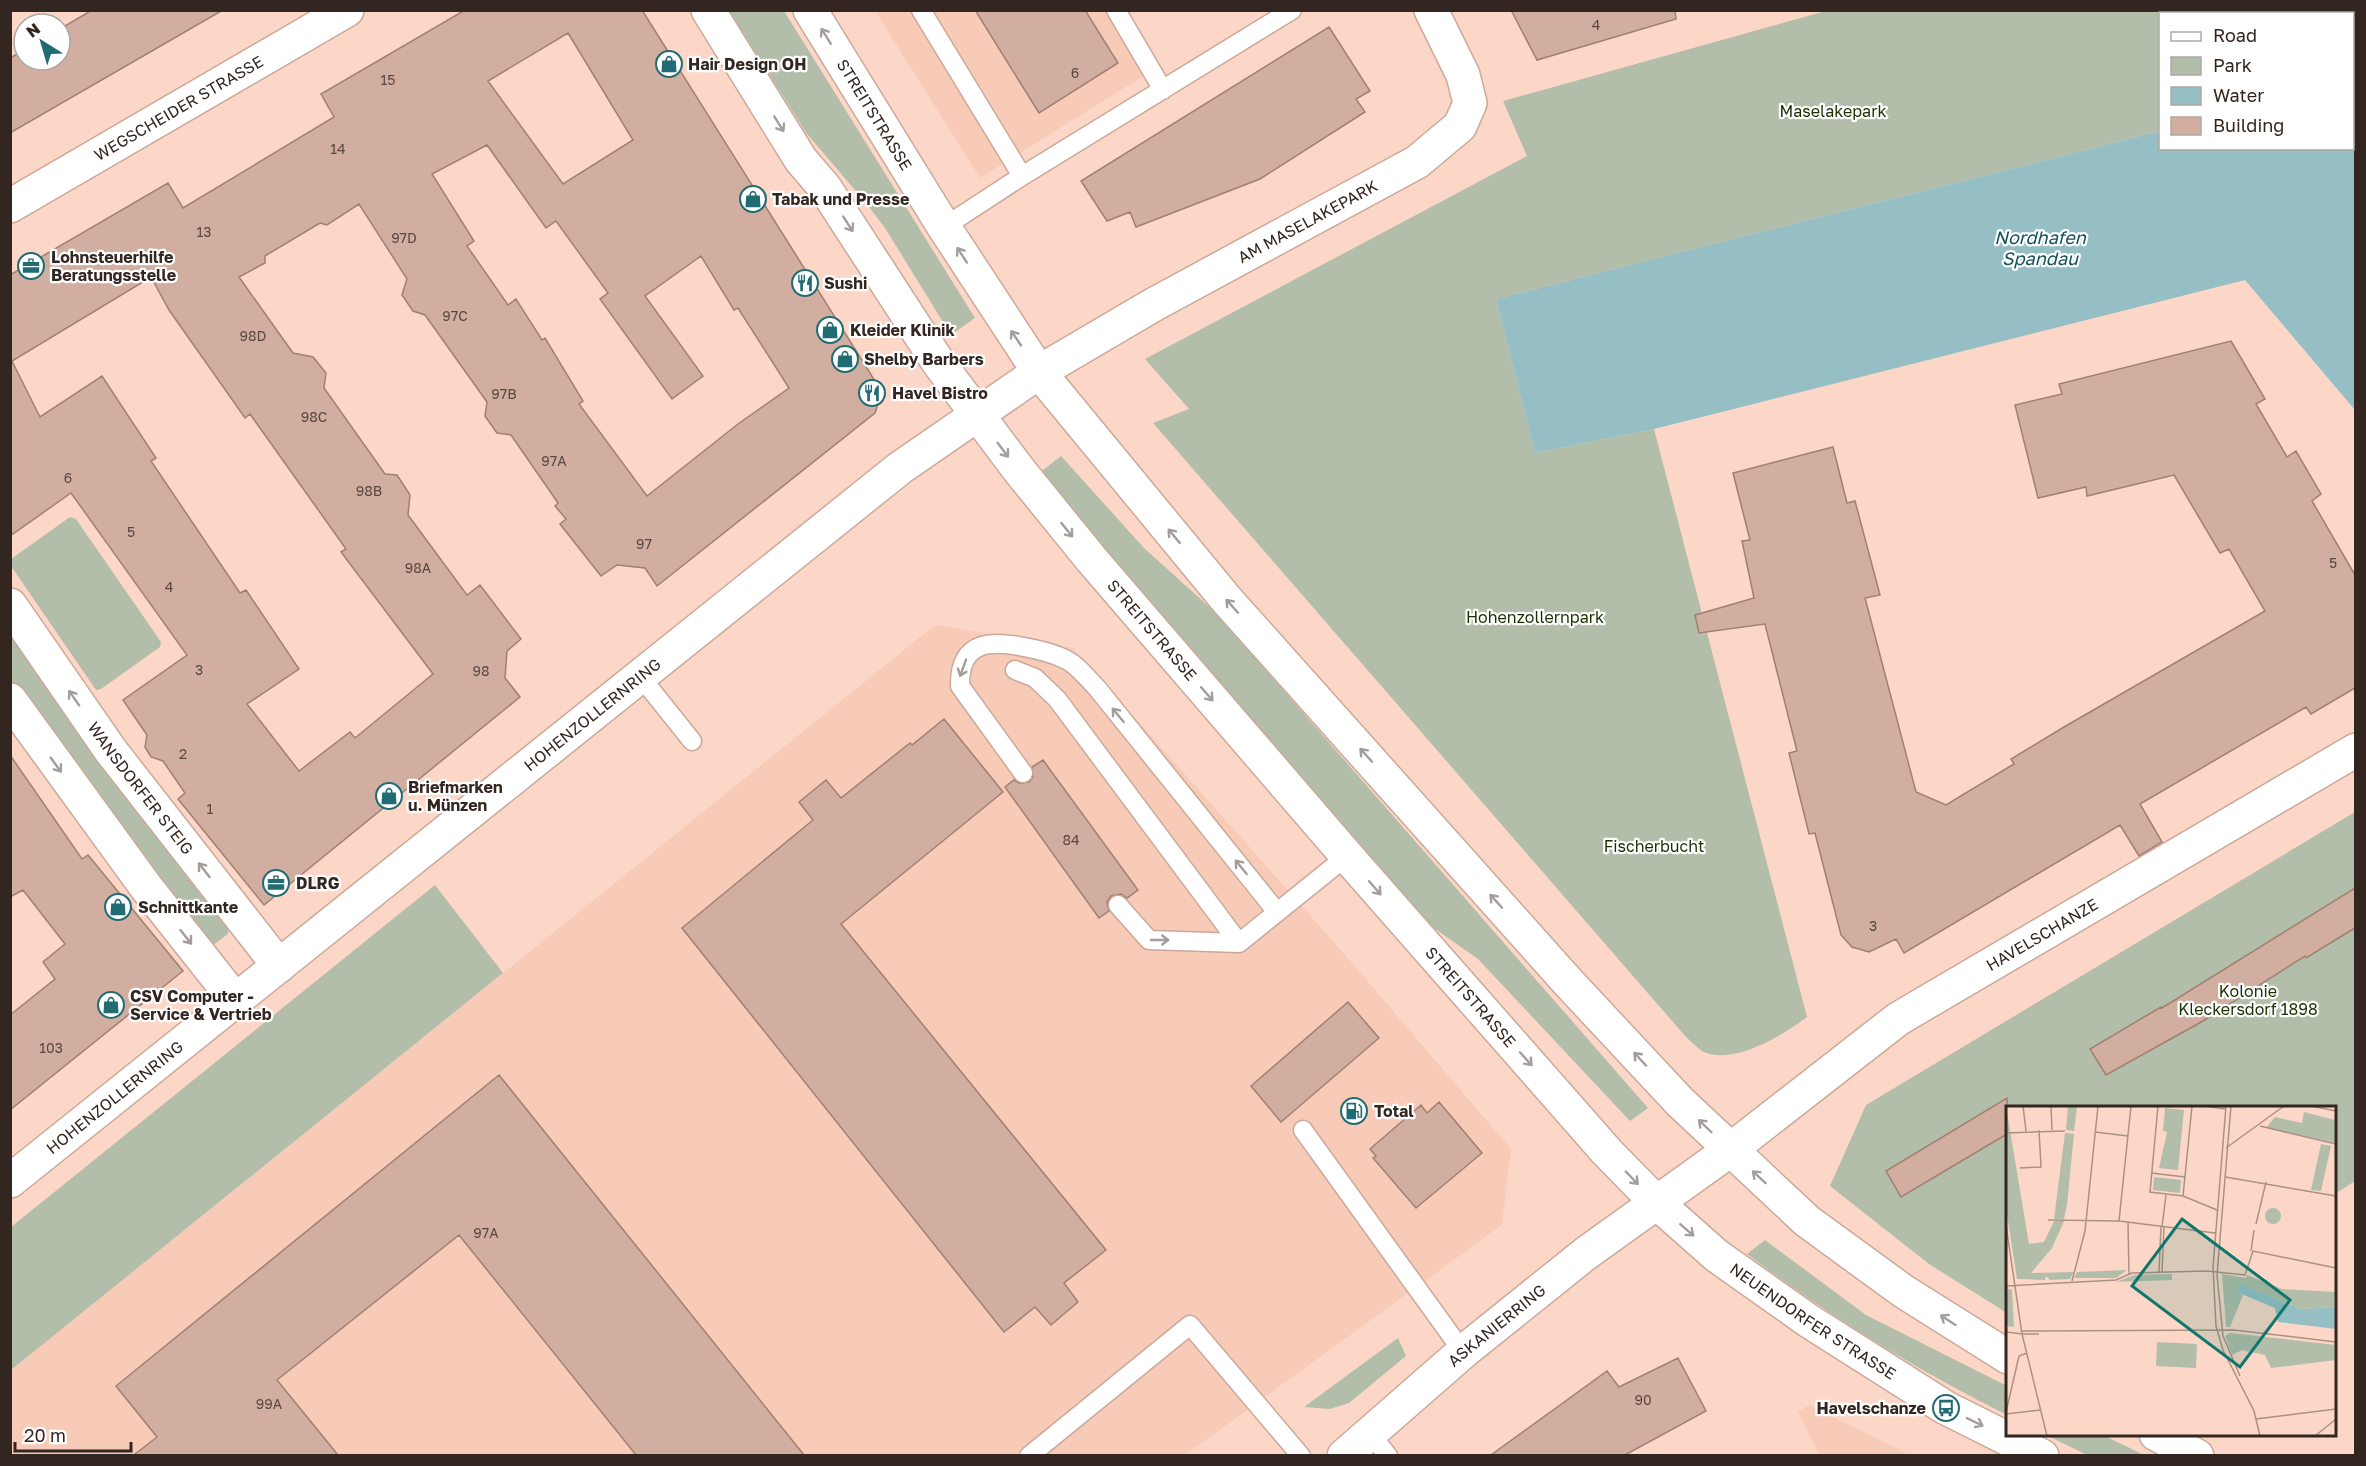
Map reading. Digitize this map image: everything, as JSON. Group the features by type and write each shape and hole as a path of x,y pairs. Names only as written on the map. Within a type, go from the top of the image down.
{"street":[{"name":"WEGSCHEIDER STRASSE","path":"10,206 347,10"},
{"name":"STREITSTRASSE","path":"708,10 801,160 825,188 938,362 1092,560 1347,856 1607,1152 1656,1203"},
{"name":"STREITSTRASSE","path":"810,10 944,227 1039,372 1233,607 1568,982 1680,1102 1730,1150"},
{"name":"AM MASELAKEPARK","path":"1039,372 1153,305 1417,162 1460,126 1470,103 1462,75 1431,10"},
{"name":"HOHENZOLLERNRING","path":"10,1181 900,468 1039,372"},
{"name":"WANSDORFER STEIG","path":"10,605 111,751 279,966"},
{"path":"10,700 146,887 236,1001"},
{"name":"HAVELSCHANZE","path":"1656,1203 1730,1150 1898,1019 2355,750"},
{"path":"1730,1150 1807,1221 1903,1291 2006,1357"},
{"name":"ASKANIERRING","path":"1344,1455 1380,1445 1463,1352 1585,1254 1656,1203"},
{"name":"NEUENDORFER STRASSE","path":"1656,1203 1717,1256 1809,1321 1946,1408 2042,1455"},
{"path":"2160,1436 2197,1455"}],"lane":[{"path":"921,10 1022,176"},
{"path":"1116,10 1163,90"},
{"path":"944,227 1022,176 1292,10"},
{"path":"1023,774 960,686 959,670 970,653 984,643 1010,644 1047,652 1072,663 1096,688 1277,912"},
{"path":"1014,670 1035,678 1058,699 1239,943"},
{"path":"640,676 692,741"},
{"path":"1118,904 1149,940 1239,943 1347,856"},
{"path":"1303,1130 1463,1352"},
{"path":"1029,1455 1190,1325 1301,1455"}],"shaded area":[{"path":"875,11 1111,11 1150,72 980,178"},
{"path":"935,625 1073,648 1347,957 1511,1149 1502,1225 1185,1455 11,1456 11,1370"},
{"path":"1810,1405 1909,1455 1819,1455 1798,1411"}],"green space":[{"path":"729,11 784,11 975,318 951,335 885,228 807,134"},
{"name":"Hohenzollernpark","path":"1826,11 2355,11 2354,82 2354,12 2159,12 2159,131 1496,299 1535,453 1654,429 1807,1017 1758,1046 1730,1055 1704,1052 1686,1037 1153,423 1189,409 1145,359 1527,156 1503,101"},
{"path":"1061,456 1144,548 1216,613 1648,1108 1630,1121 1478,959 1431,926 1412,906 1038,474"},
{"path":"70,517 76,519 161,642 160,647 101,689 96,690 11,566 11,559"},
{"path":"10,627 229,928 228,934 213,945 205,943 11,684"},
{"name":"Kolonie Kleckersdorf 1898","path":"2355,812 2355,1181 2336,1193 2336,1106 2006,1106 2006,1312 1929,1264 1830,1186 1866,1105"},
{"path":"435,885 503,973 11,1370 11,1227"},
{"path":"1765,1240 1866,1315 2006,1385 2006,1414 1873,1340 1809,1299 1747,1254"},
{"path":"1398,1338 1406,1356 1349,1403 1330,1409 1304,1407"},
{"path":"2048,1436 2105,1436 2144,1455 2087,1455"}],"water":[{"name":"Nordhafen Spandau","path":"2354,81 2355,410 2245,280 1654,429 1535,453 1496,299 2159,131 2159,150 2354,150"}],"building":[{"path":"92,10 223,10 10,133 10,58 12,57 12,72 72,72 72,22"},
{"path":"465,10 642,10 882,392 875,413 657,586 645,568 617,565 601,576 560,524 566,519 555,506 558,503 511,435 497,433 485,416 487,402 425,315 413,311 402,295 407,279 359,204 327,225 320,223 265,256 265,263 239,277 293,353 313,357 326,373 324,388 385,474 397,475 410,495 408,515 467,595 480,585 521,639 507,651 505,678 520,697 264,905 178,799 185,793 163,761 151,757 145,747 147,735 123,700 187,655 71,493 10,536 10,275 168,183 183,208 334,117 321,94","holes":["568,33 633,140 563,184 488,81","487,145 546,228 556,221 608,293 600,299 672,399 703,376 645,296 701,256 734,310 738,308 789,388 738,424 647,496 579,404 583,401 545,338 542,340 516,299 508,305 467,246 474,241 432,174","151,277 169,310 245,418 250,414 346,549 341,552 433,674 355,738 350,732 299,771 247,704 299,669 246,590 240,593 151,461 156,458 102,376 40,417 12,361"]},
{"path":"975,10 1085,10 1118,63 1039,113"},
{"path":"1511,10 1675,10 1676,19 1537,60"},
{"path":"1329,27 1370,91 1356,99 1365,112 1260,179 1136,227 1130,212 1107,221 1081,181"},
{"path":"2231,341 2265,399 2256,404 2287,457 2296,451 2321,494 2312,501 2355,575 2355,688 2311,714 2306,707 2140,804 2162,842 2139,856 2120,825 1904,953 1896,939 1869,952 1852,947 1841,935 1815,833 1809,834 1789,753 1797,751 1765,624 1699,633 1695,615 1754,598 1742,541 1750,540 1733,473 1833,447 1847,503 1855,501 1880,595 1865,598 1916,792 1946,805 2014,764 2011,759 2265,611 2229,549 2220,553 2174,475 2087,496 2086,487 2038,498 2015,405 2062,394 2059,384"},
{"path":"944,719 1003,792 841,924 1106,1250 1064,1283 1078,1302 1051,1325 1035,1307 1004,1332 682,928 813,820 799,802 826,780 841,798"},
{"path":"10,755 82,859 88,855 183,971 10,1110 10,1015 55,979 43,962 65,944 23,890 10,897"},
{"path":"1043,760 1138,890 1127,898 1121,894 1111,896 1107,902 1109,911 1099,918 1005,787 1014,780 1019,783 1029,782 1033,777 1032,767"},
{"path":"2355,888 2355,928 2306,958 2305,956 2203,1021 2106,1075 2090,1049 2162,1008"},
{"path":"1348,1002 1379,1038 1281,1122 1251,1086"},
{"path":"499,1075 804,1455 636,1455 459,1235 277,1380 338,1455 134,1455 157,1437 116,1386"},
{"path":"2007,1098 2006,1135 1901,1197 1886,1171"},
{"path":"1439,1102 1482,1153 1416,1208 1373,1158 1376,1156 1370,1149 1421,1105 1427,1113"},
{"path":"1678,1358 1706,1411 1625,1455 1491,1455 1607,1371 1619,1387"}],"place":[{"name":"Hair Design OH","path":"669,64"},
{"name":"Tabak und Presse","path":"753,199"},
{"name":"Lohnsteuerhilfe Beratungsstelle","path":"31,266"},
{"name":"Sushi","path":"805,283"},
{"name":"Kleider Klinik","path":"830,330"},
{"name":"Shelby Barbers","path":"845,359"},
{"name":"Havel Bistro","path":"872,393"},
{"name":"Briefmarken u. Münzen","path":"389,796"},
{"name":"DLRG","path":"276,883"},
{"name":"Schnittkante","path":"118,907"},
{"name":"CSV Computer - Service & Vertrieb","path":"111,1005"},
{"name":"Total","path":"1354,1111"},
{"name":"Havelschanze","path":"1946,1408"}],"park label":[{"name":"Maselakepark","path":"1833,111"},
{"name":"Fischerbucht","path":"1654,846"}]}
